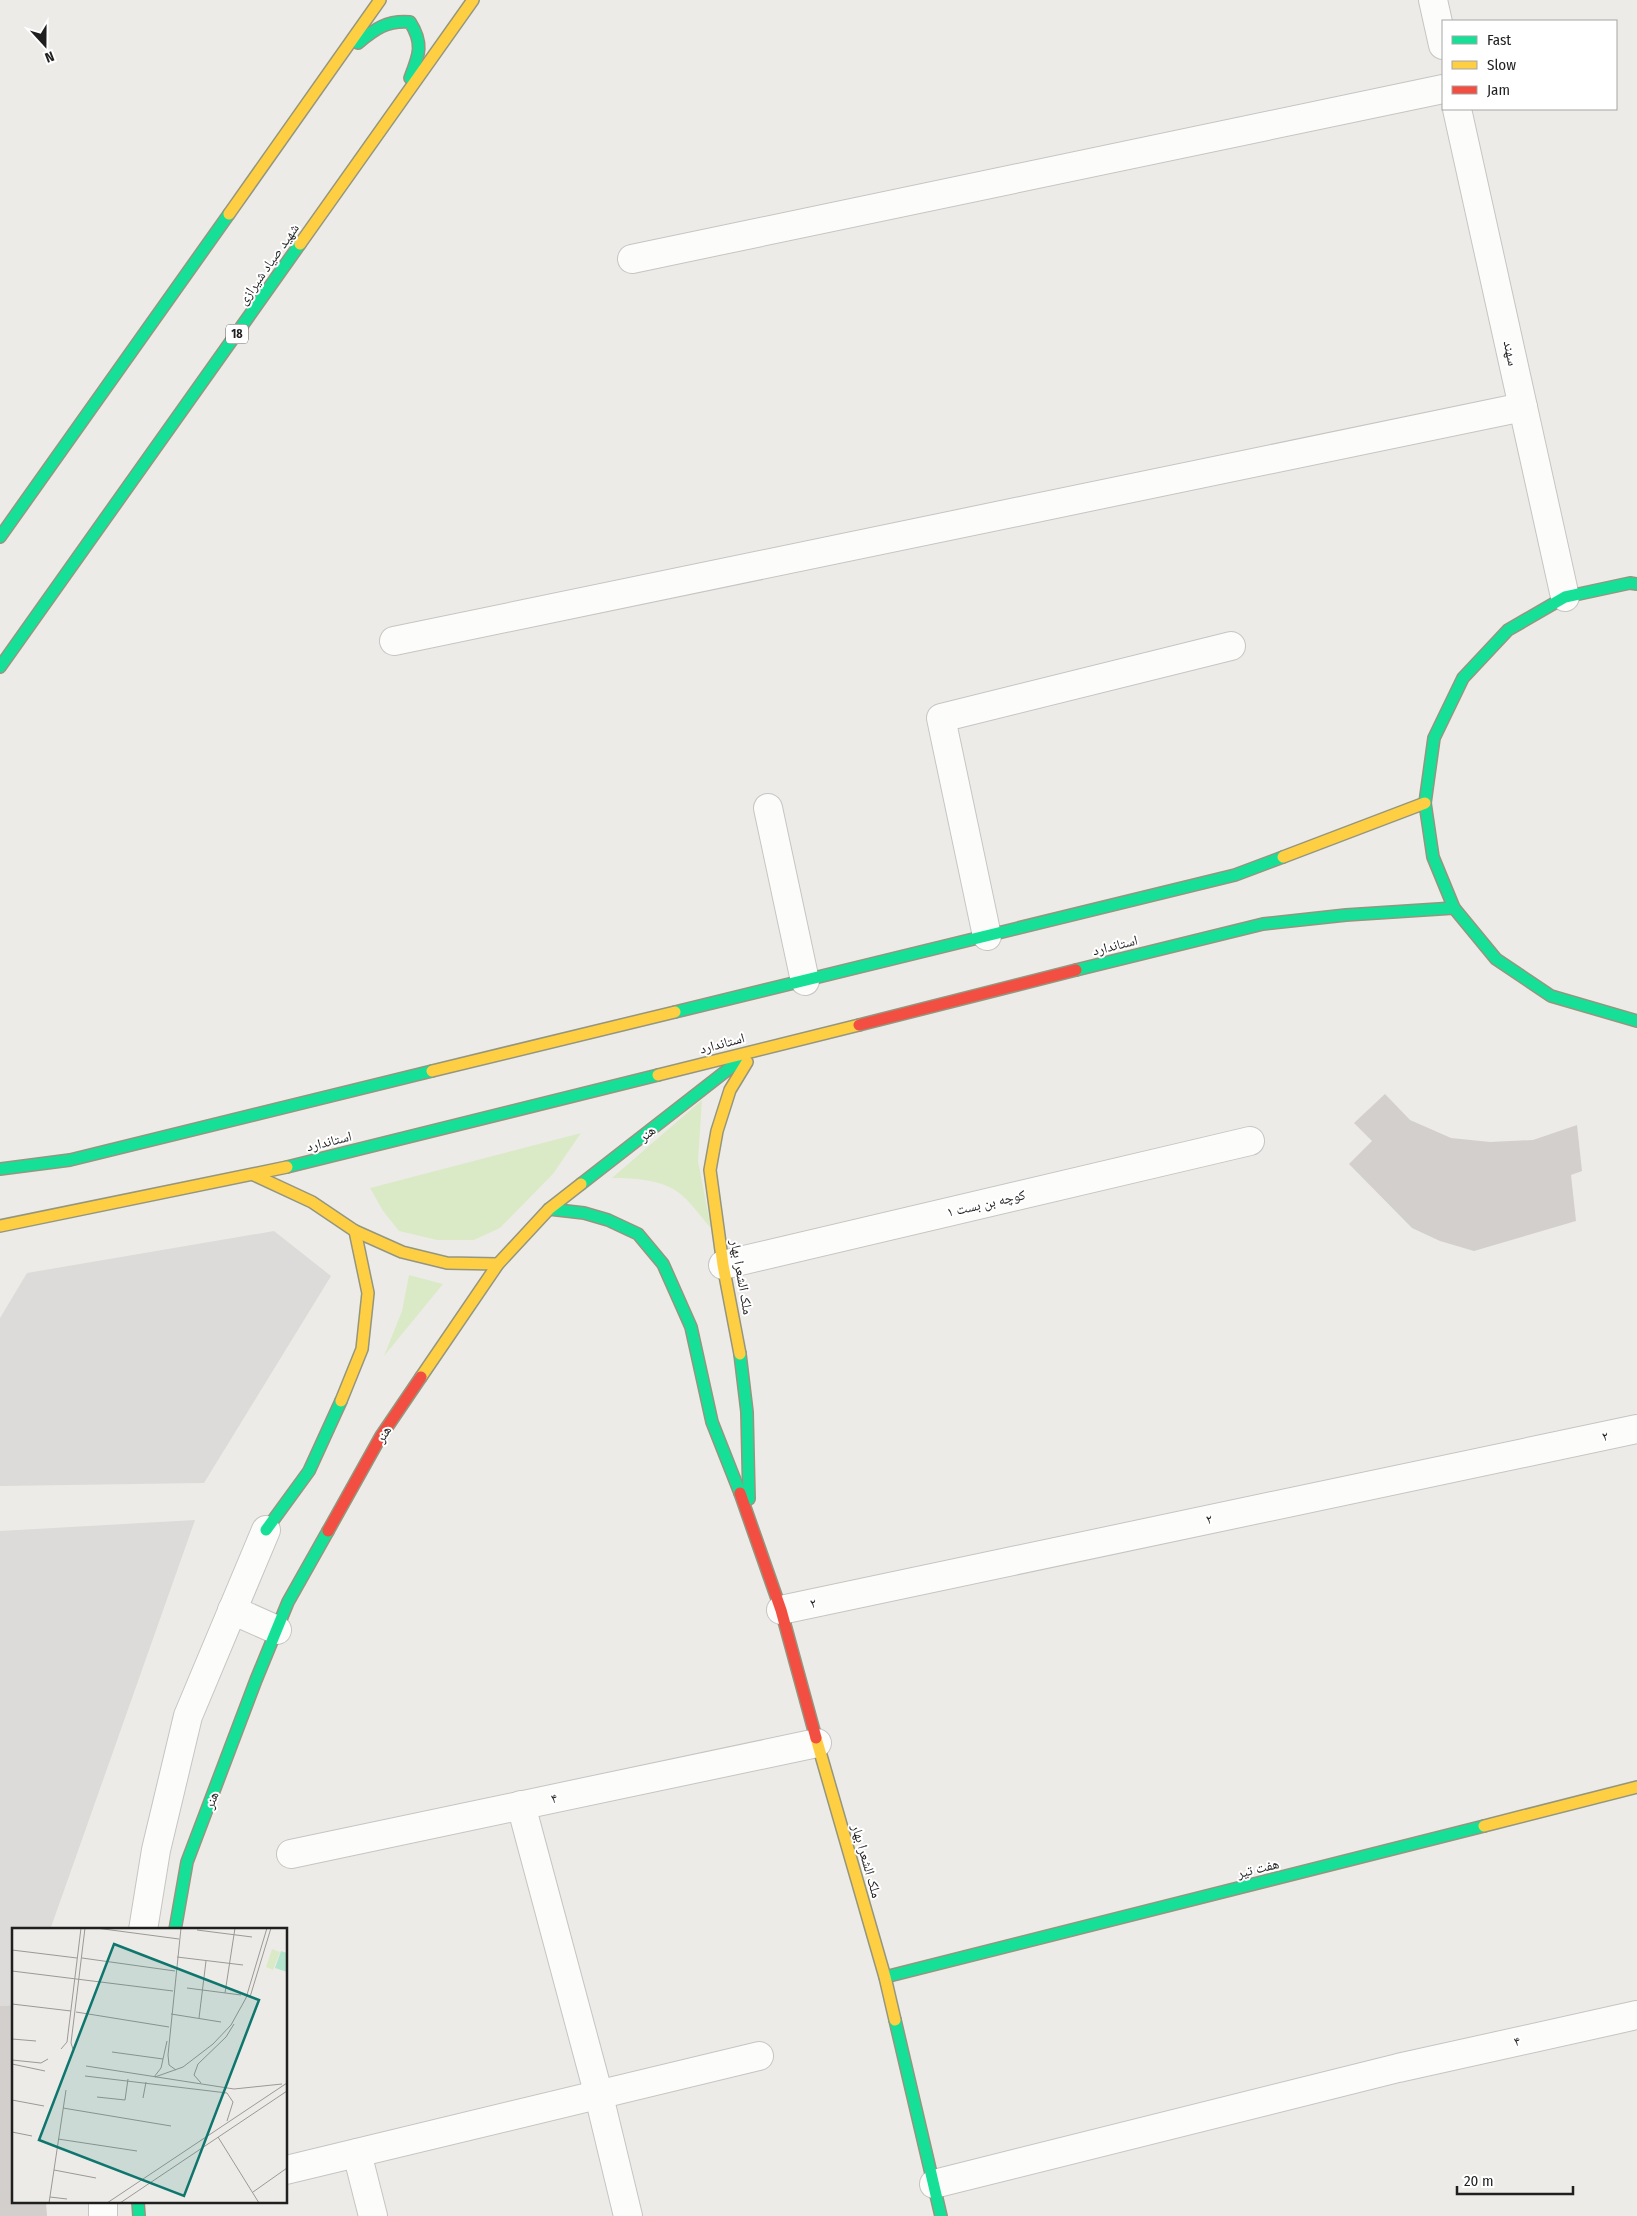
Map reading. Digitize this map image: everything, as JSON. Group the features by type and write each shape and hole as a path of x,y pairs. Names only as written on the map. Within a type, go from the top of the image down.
{"main road":[{"path":"0,537 380,0"},
{"name":"شهید صیاد شیرازی","path":"0,667 473,0"},
{"path":"324,78 351,50 378,27 394,20 410,22 419,35 420,53 407,85 389,120"},
{"path":"1637,584 1630,583 1565,597 1508,630 1463,678 1434,738 1425,802 1433,857 1454,908 1496,959 1551,996 1637,1020"},
{"path":"0,1169 70,1160 1236,875 1425,802"},
{"name":"استاندارد","path":"0,1226 254,1176 1263,924 1346,915 1454,908"},
{"name":"هنر","path":"175,1928 187,1862 256,1680 288,1602 381,1436 498,1264 549,1210 754,1050"},
{"name":"ملک الشعرا بهار","path":"750,1518 747,1412 736,1332 723,1266 710,1170 717,1131 730,1090 754,1050"},
{"path":"254,1176 312,1202 355,1231 402,1252 447,1263 498,1264"},
{"name":"ملک الشعرا بهار","path":"549,1210 584,1213 638,1234 664,1264 691,1327 712,1422 750,1518 781,1610 816,1744 885,1978 941,2216"},
{"path":"266,1530 309,1471 331,1427 362,1349 368,1293 355,1231"},
{"name":"هفت تیر","path":"885,1978 1637,1787"}],"street":[{"path":"1433,0 1442,40"},
{"path":"632,259 1442,89"},
{"name":"سهند","path":"1457,110 1565,597"},
{"path":"394,641 1523,407"},
{"path":"987,936 941,718 1231,646"},
{"path":"768,808 805,981"},
{"name":"کوچه بن بست ۱","path":"723,1266 1250,1141"},
{"name":"۲","path":"781,1610 1637,1429"},
{"path":"143,1928 156,1850 188,1716 266,1530"},
{"path":"232,1610 277,1630"},
{"name":"۴","path":"291,1854 521,1804 816,1744"},
{"path":"521,1804 599,2096 628,2216"},
{"name":"۴","path":"934,2184 1398,2068 1637,2014"},
{"path":"288,2170 759,2056"},
{"path":"357,2153 373,2216"}],"shaded area":[{"path":"274,1231 331,1276 204,1483 0,1486 0,1318 27,1273"},
{"path":"195,1520 51,1928 12,1928 12,2005 0,2006 0,1531"}],"green space":[{"path":"702,1100 698,1161 711,1228 687,1200 675,1190 663,1184 649,1181 612,1178"},
{"path":"581,1133 553,1174 500,1228 474,1240 437,1240 399,1231 383,1211 370,1188"},
{"path":"409,1275 443,1284 384,1356 402,1311"}],"building":[{"path":"1385,1094 1410,1120 1451,1138 1490,1142 1533,1140 1577,1125 1582,1171 1571,1175 1576,1221 1474,1251 1440,1241 1412,1228 1349,1164 1372,1141 1354,1123"},
{"path":"12,2005 12,2204 46,2204 47,2216 0,2216 0,2006"}],"traffic: fast":[{"path":"358,43 382,26 395,22 410,22 419,43 418,56 410,78"},
{"path":"0,537 229,214"},
{"path":"0,667 300,244"},
{"path":"1637,584 1630,583 1565,597 1508,630 1463,678 1434,738 1425,803 1433,857 1454,908 1496,959 1551,996 1637,1021"},
{"path":"675,1012 1235,875 1283,857"},
{"path":"1076,970 1263,924 1346,915 1454,908"},
{"path":"581,1184 744,1057"},
{"path":"0,1169 70,1160 432,1071"},
{"path":"287,1167 658,1075"},
{"path":"549,1209 584,1213 608,1220 638,1234 663,1264 691,1327 712,1422 740,1493"},
{"path":"740,1354 747,1412 749,1499"},
{"path":"266,1530 309,1471 341,1401"},
{"path":"175,1928 187,1862 256,1680 288,1602 328,1531"},
{"path":"885,1977 1484,1826"},
{"path":"895,2020 941,2216"},
{"path":"138,2204 139,2216"}],"traffic: slow":[{"path":"229,214 380,0"},
{"path":"300,244 473,0"},
{"path":"1283,857 1425,803"},
{"path":"432,1071 675,1012"},
{"path":"658,1075 859,1025"},
{"path":"740,1354 723,1265 710,1170 717,1131 730,1090 747,1062"},
{"path":"0,1226 287,1167"},
{"path":"254,1175 312,1202 355,1231 368,1293 362,1349 341,1401"},
{"path":"421,1377 498,1264 549,1209 581,1184"},
{"path":"355,1231 402,1252 447,1263 498,1264"},
{"path":"816,1738 885,1977 895,2020"},
{"path":"1484,1826 1637,1787"}],"traffic: jam":[{"path":"859,1025 1076,970"},
{"path":"328,1531 381,1436 421,1377"},
{"path":"740,1493 781,1610 816,1738"}]}
